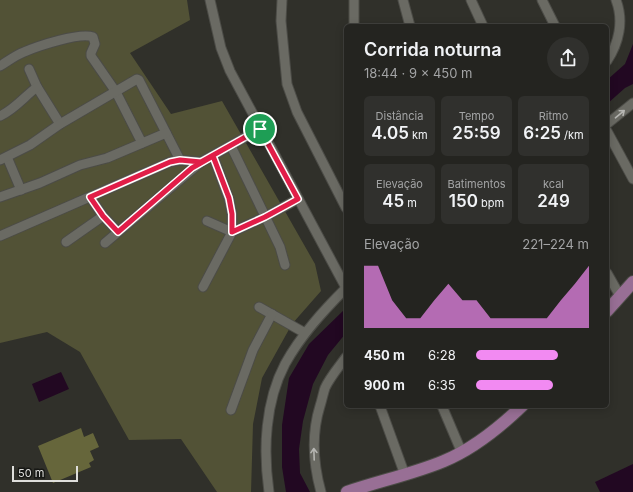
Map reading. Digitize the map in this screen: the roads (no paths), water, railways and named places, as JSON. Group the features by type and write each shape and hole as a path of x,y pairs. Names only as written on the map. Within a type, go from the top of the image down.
{"main road":[{"path":"609,310 633,282"},
{"path":"347,492 405,475 462,453 484,438 520,408"}],"street":[{"path":"210,0 221,48 230,71 344,284"},
{"path":"282,0 281,21 287,84 297,112 344,204"},
{"path":"354,0 354,24"},
{"path":"403,0 409,24"},
{"path":"471,0 482,24"},
{"path":"542,0 555,24"},
{"path":"609,57 616,45 620,29 620,12 616,0"},
{"path":"0,66 23,52 59,41 88,35 93,37 95,44 91,56 116,92 142,143"},
{"path":"29,69 37,87 60,124"},
{"path":"20,190 3,158 30,145 60,124 137,79 139,80 180,160"},
{"path":"0,116 18,105 24,97 37,87"},
{"path":"609,122 633,103"},
{"path":"105,243 201,162 260,129"},
{"path":"0,197 40,183 80,165 106,158 166,133"},
{"path":"609,135 633,179"},
{"path":"231,146 280,248 285,265"},
{"path":"203,287 232,232 232,214 229,198 213,156"},
{"path":"0,236 170,162 180,160 201,162"},
{"path":"90,197 103,216 118,232"},
{"path":"206,222 232,232 265,217 298,199"},
{"path":"66,242 103,216"},
{"path":"609,277 620,296"},
{"path":"269,492 265,460 269,414 272,399 285,365 305,333 322,312 344,290"},
{"path":"259,306 305,333"},
{"path":"231,410 253,350 272,314"},
{"path":"321,492 315,472 314,438 316,418 325,389 332,376 344,360"},
{"path":"381,408 405,475"},
{"path":"443,408 462,453"}]}
